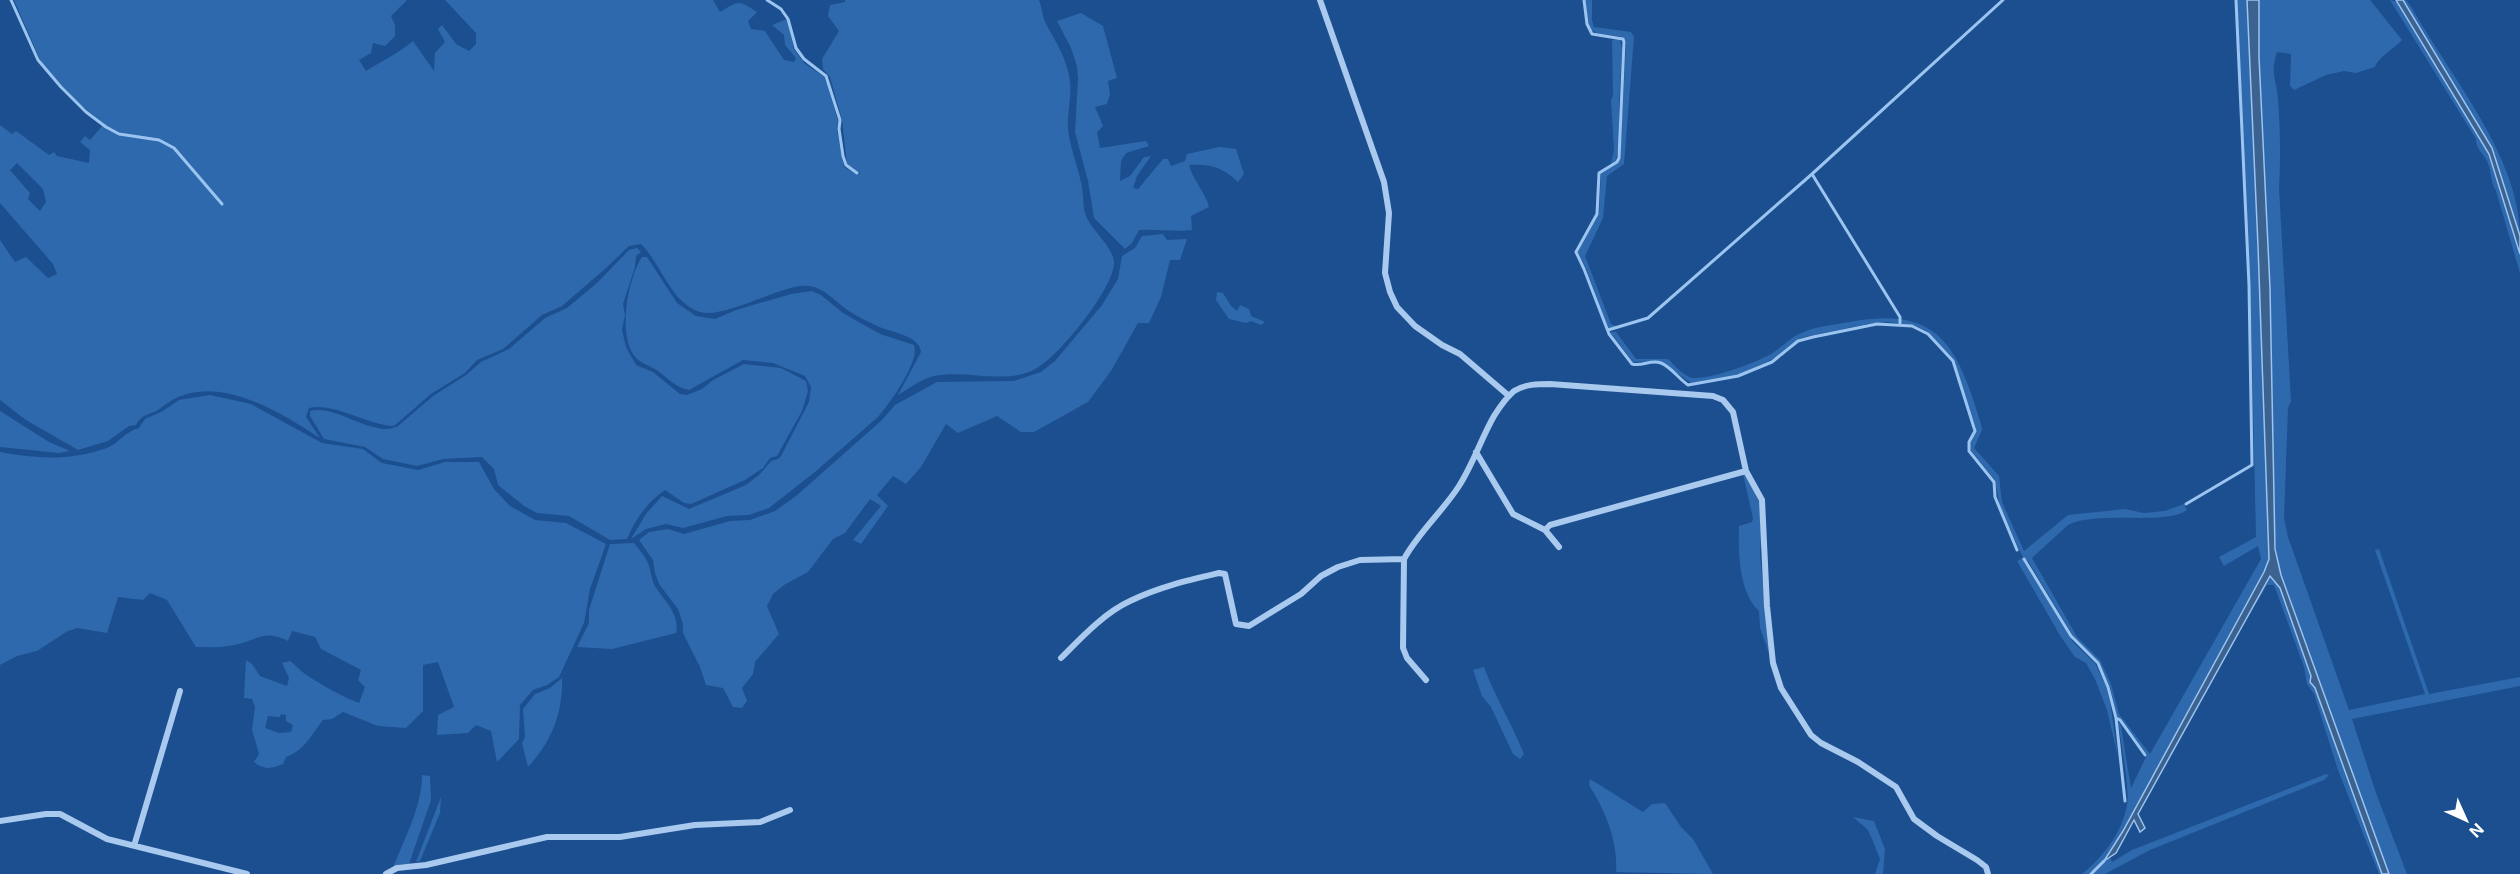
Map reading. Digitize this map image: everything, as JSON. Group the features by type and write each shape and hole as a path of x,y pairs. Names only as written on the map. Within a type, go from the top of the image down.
{"street":[{"path":"1320,0 1384,182 1389,213 1385,273 1397,307 1415,326 1442,345 1460,354 1509,396"},
{"path":"1426,680 1407,658 1403,648 1404,559 1460,484 1498,410 1514,391 1534,384 1713,396 1723,400 1733,412 1746,471 1762,500 1767,606 1773,663 1781,688 1811,735 1896,787 1914,819 1977,860 1986,867 1989,874"},
{"path":"1476,452 1513,514 1545,530 1559,547"},
{"path":"1545,530 1550,525 1746,471"},
{"path":"1061,658 1081,638 1129,601 1180,582 1220,573 1225,574 1236,624 1249,626 1301,594 1322,576 1338,567 1360,560 1404,559"},
{"path":"134,846 180,691"},
{"path":"386,874 396,868 426,865 547,837 620,837 695,825 760,822 790,810"},
{"path":"0,821 60,814 107,839 247,874"}],"shaded area":[{"path":"14,0 407,0 391,16 395,25 395,36 385,46 373,43 371,53 359,60 366,71 413,41 434,71 435,53 445,42 438,29 442,25 456,44 469,51 476,44 476,33 445,0 713,0 720,12 739,3 757,12 748,21 751,29 765,31 784,60 794,62 796,58 785,45 784,35 772,25 787,19 794,49 804,63 824,77 838,121 837,131 844,167 858,175 860,173 847,164 842,120 830,77 823,69 822,59 839,31 828,16 830,5 845,2 845,0 1039,0 1045,22 1062,54 1069,75 1068,129 1081,182 1086,217 1110,251 1114,264 1111,275 1095,305 1071,336 1037,368 1013,376 947,374 934,376 920,381 898,395 921,352 915,341 861,318 821,290 808,286 790,288 735,308 710,313 700,312 690,307 674,292 641,244 629,246 562,306 542,315 503,349 477,360 465,373 431,394 394,426 329,408 309,408 306,417 320,438 284,416 243,397 222,392 201,391 181,396 145,416 136,425 129,426 108,441 78,450 26,420 0,400 0,240 15,262 26,257 48,278 57,274 53,264 0,203 0,125 12,134 16,131 49,155 54,152 57,156 89,163 90,150 80,142 85,136 90,140 104,124 76,101 41,62","holes":["17,163 43,189 46,202 40,211 28,199 30,193 10,170"]},
{"path":"1585,0 1592,0 1594,27 1631,32 1634,37 1624,164 1607,176 1603,218 1585,256 1611,324 1617,326 1608,329 1578,252 1599,213 1601,172 1618,163 1620,159 1626,44 1623,37 1593,31 1588,21"},
{"path":"2237,0 2247,0 2269,559 2123,831 2105,860 2110,857 2112,862 2132,850 2326,774 2329,775 2324,780 2150,850 2105,874 2093,874 2099,866 2090,874 2082,874 2097,860 2116,835 2127,805 2126,776 2118,720 2121,726 2131,788 2147,755 2117,717 2110,687 2099,662 2075,639 2024,558 2024,562 2073,642 2095,663 2106,686 2118,757 2107,710 2095,679 2086,663 2075,657 2061,637 2017,561 2023,558 2000,507 1995,480 1970,449 1976,428 1951,357 1926,331 1914,325 1887,322 1867,324 1800,338 1777,357 1738,375 1691,383 1660,361 1633,362 1610,332 1616,332 1636,359 1668,359 1686,375 1696,378 1730,371 1755,362 1771,354 1797,335 1813,329 1881,318 1905,320 1925,327 1941,338 1953,354 1963,374 1981,424 1982,430 1974,448 1999,476 2002,502 2024,551 2068,515 2125,509 2144,513 2165,511 2184,504 2187,510 2177,515 2097,519 2068,525 2032,558 2077,637 2100,660 2111,684 2119,714 2150,754 2261,559 2258,546 2224,566 2219,557 2256,537 2251,317"},
{"path":"2247,0 2259,0 2259,57 2270,288 2275,549 2281,575 2389,874 2382,874 2315,688 2310,682 2311,676 2280,588 2270,576 2138,814 2145,828 2140,832 2134,820 2116,853 2104,861 2123,831 2269,559"},
{"path":"2259,0 2370,0 2402,40 2383,56 2375,67 2356,73 2344,71 2326,75 2294,90 2290,86 2291,54 2277,52 2274,65 2278,98 2279,188 2291,401 2288,408 2284,518 2288,537 2349,710 2425,694 2375,550 2379,549 2429,694 2520,677 2520,686 2352,719 2376,793 2407,874 2389,874 2277,563 2273,509 2270,288 2259,57"},
{"path":"2390,0 2397,2 2489,154 2520,254 2520,273 2487,161 2478,148 2476,139"},
{"path":"2396,0 2403,0 2492,148 2520,236 2520,254 2489,154"},
{"path":"2403,0 2406,0 2412,8 2496,147 2517,206 2520,236 2492,148"},
{"path":"1081,13 1103,26 1117,78 1108,81 1110,94 1107,104 1095,107 1103,126 1097,132 1100,148 1146,141 1149,146 1126,153 1121,161 1120,181 1130,176 1144,157 1151,156 1137,176 1133,188 1138,189 1163,159 1168,159 1171,166 1185,161 1187,154 1219,147 1236,149 1244,174 1238,182 1216,168 1189,165 1209,207 1191,216 1192,230 1139,230 1132,243 1125,249 1094,218 1088,181 1075,132 1077,66 1071,48 1057,21"},
{"path":"1620,39 1622,49 1619,143 1616,161 1611,164 1614,150 1611,101 1613,94 1612,40"},
{"path":"1163,234 1167,240 1187,239 1180,260 1170,260 1161,297 1149,323 1138,323 1111,371 1088,402 1034,432 1021,432 997,416 958,433 946,424 921,467 906,484 893,476 877,495 888,506 861,544 853,540 881,506 870,499 845,533 833,539 808,572 773,594 767,606 779,634 755,662 753,674 742,688 747,701 742,708 733,707 723,688 706,685 683,633 683,624 678,609 659,584 653,560 639,540 649,532 668,529 684,534 730,521 750,520 775,511 796,496 882,420 895,405 937,382 1014,381 1041,372 1055,361 1102,305 1118,279 1122,256 1135,248 1142,236"},
{"path":"637,248 641,252 636,256 635,267 623,304 625,315 622,330 626,347 636,365 653,372 680,394 687,395 702,389 713,380 744,364 781,368 806,381 808,391 802,411 777,456 770,458 763,468 745,480 691,504 684,503 665,490 642,512 627,539 610,540 569,516 537,513 524,506 498,485 494,469 482,457 443,459 417,466 383,459 365,447 324,439 310,416 310,411 321,410 378,428 388,429 398,426 433,396 466,375 481,362 509,349 545,318 567,308 597,283 629,250"},
{"path":"642,257 647,257 677,303 696,316 715,319 736,310 791,294 812,291 821,295 843,313 880,334 914,345 915,352 908,372 878,417 815,472 769,508 749,515 727,516 683,528 666,524 646,529 631,539 646,514 662,496 689,509 746,485 771,461 778,459 809,402 811,387 805,376 773,363 743,360 689,390 676,385 637,359 627,338 626,308 632,279"},
{"path":"1217,292 1223,293 1237,311 1240,305 1249,309 1251,316 1265,322 1261,325 1251,321 1246,323 1229,319 1216,300"},
{"path":"210,395 251,404 322,443 363,449 382,463 418,470 445,462 479,462 494,489 510,506 535,520 566,523 606,544 590,589 584,623 559,677 533,690 520,705 519,739 497,762 491,731 476,725 468,733 437,735 438,715 454,707 438,662 423,665 423,711 406,728 378,726 343,712 332,719 323,720 307,742 298,751 286,757 283,764 272,768 261,766 254,762 259,754 252,730 255,707 252,699 244,698 246,660 252,664 260,676 287,686 289,678 282,663 290,661 318,682 359,703 365,687 358,680 361,670 321,649 315,637 292,631 288,641 267,636 229,646 196,647 167,600 150,593 143,600 118,597 107,633 77,628 66,632 37,651 17,656 0,665 0,452 28,456 67,457 107,448 139,428 145,419 179,400","holes":["286,715 286,721 293,725 291,732 279,733 265,728 268,716"]},
{"path":"0,411 49,442 70,451 59,453 0,447"},
{"path":"1743,474 1746,474 1759,502 1762,518 1760,553 1769,653 1760,628 1759,611 1747,594 1741,571 1739,526 1752,522 1753,518"},
{"path":"634,543 647,560 655,586 676,619 676,633 612,649 577,647 589,623 589,610 610,544"},
{"path":"2270,575 2280,588 2311,676 2310,682 2315,688 2382,874 2379,874 2338,770 2314,694 2307,684 2304,667 2274,585 2267,585 2234,641"},
{"path":"1484,667 1524,754 1520,759 1513,754 1491,707 1482,696 1473,670"},
{"path":"562,678 558,715 550,737 528,767 522,743 525,737 523,709 535,694 550,688"},
{"path":"422,775 430,776 431,800 409,864 400,864 393,868 416,811"},
{"path":"1590,779 1643,812 1652,804 1665,803 1681,827 1693,839 1713,874 1616,872 1615,849 1610,827 1589,785"},
{"path":"441,797 440,813 420,861 416,862"},
{"path":"1853,817 1874,821 1885,849 1883,874 1875,874 1880,859 1868,830"}],"waterway":[{"path":"11,0 38,60 86,112 119,134 159,140 174,148 222,204"},
{"path":"767,0 781,9 788,19 796,48 804,59 826,76 840,120 843,156 846,165 857,173"},
{"path":"1584,0 1587,24 1592,34 1623,39 1624,42 1619,158 1617,162 1599,173 1597,214 1576,252 1609,334 1632,364 1661,363 1688,385 1738,376 1772,362 1798,341 1813,337 1877,324 1912,326 1928,334 1953,361 1975,431 1969,442 1969,451 1994,482 1995,497 2017,550"},
{"path":"1608,330 1648,318 1812,174 2003,0"},
{"path":"2186,504 2252,465 2249,285 2236,0"},
{"path":"1812,174 1900,317 1900,325"},
{"path":"2024,559 2071,636 2098,663 2108,687 2116,718 2125,801"},
{"path":"2116,718 2120,720 2145,755"},
{"path":"2091,874 2104,861"}]}
